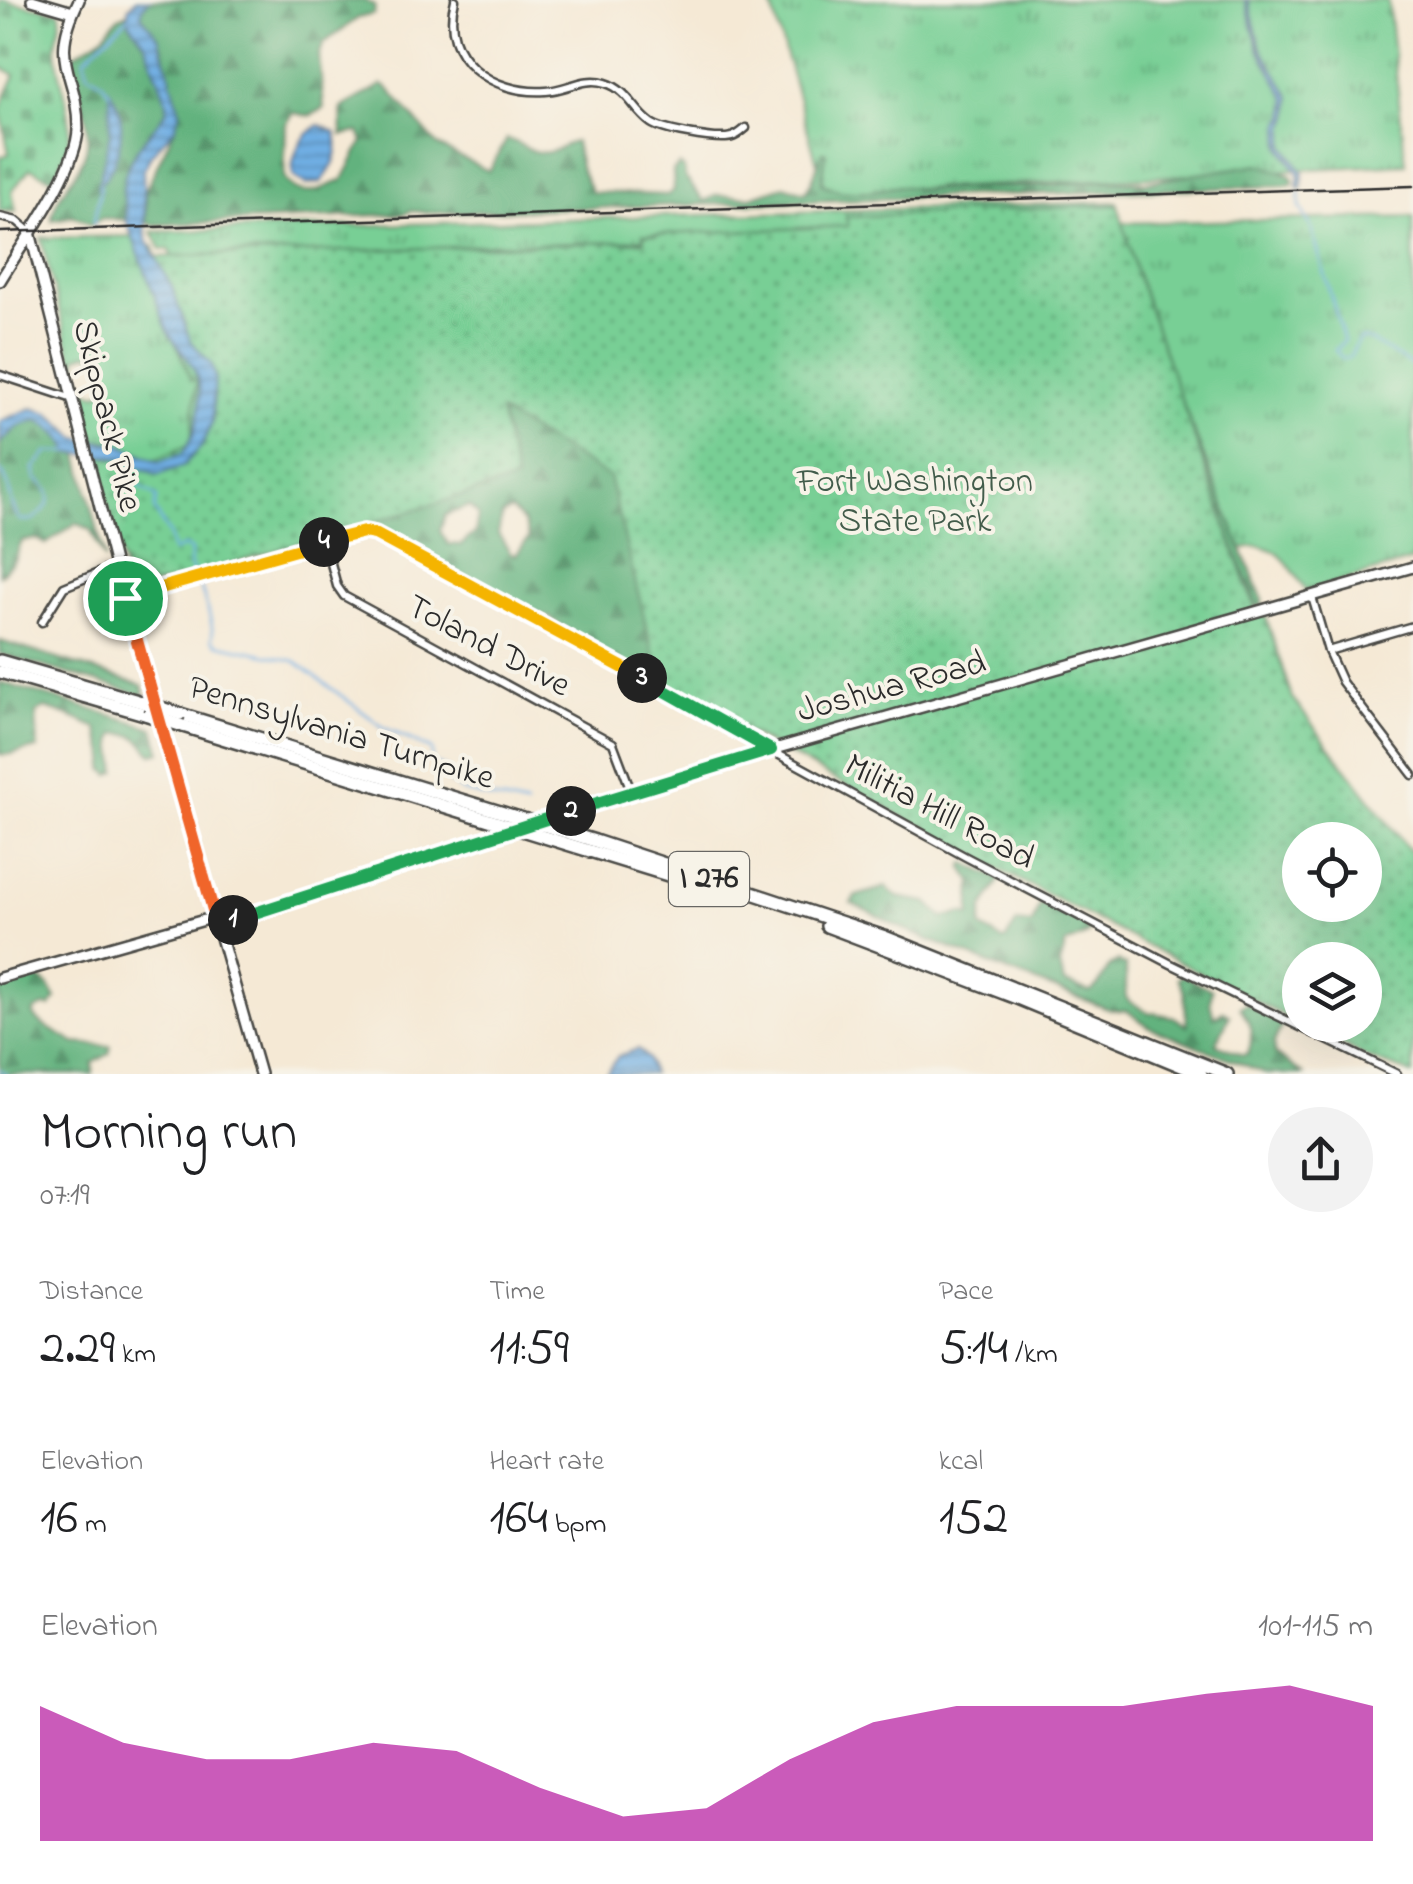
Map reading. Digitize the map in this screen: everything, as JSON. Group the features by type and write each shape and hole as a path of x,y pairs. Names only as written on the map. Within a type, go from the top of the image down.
{"highway":[{"name":"Pennsylvania Turnpike","path":"0,661 807,919 1017,998 1201,1074"},
{"name":"Pennsylvania Turnpike","path":"0,672 147,709"},
{"name":"Pennsylvania Turnpike","path":"181,720 595,842 885,937 1227,1074"}],"main road":[{"path":"32,0 74,12"},
{"path":"0,281 68,165 75,142 78,129 63,50 79,0"},
{"name":"Skippack Pike","path":"30,232 115,566 260,1074"},
{"path":"18,252 37,254"},
{"name":"Joshua Road","path":"0,978 216,921 771,750 1413,567"}],"street":[{"path":"455,0 451,21 457,48 478,73 494,83 545,92 598,81 622,92 659,128 724,138 746,128"},
{"path":"0,217 17,221 30,232"},
{"path":"0,375 74,400"},
{"name":"Militia Hill Road","path":"125,598 326,541 364,532 375,534 1171,964 1398,1074"},
{"name":"Toland Drive","path":"326,541 344,596 613,743 632,792"},
{"path":"42,622 64,587 115,566"},
{"path":"1312,597 1328,651 1347,689 1412,771"},
{"path":"1328,651 1413,626"}],"green space":[{"path":"0,0 59,11 56,50 69,115 68,145 62,161 52,179 30,168 12,191 16,212 0,211 0,157 9,154 0,108 15,75 0,66"},
{"path":"150,0 364,0 375,6 374,14 358,18 324,43 319,55 324,109 309,116 294,113 286,124 284,178 298,191 342,181 363,141 359,132 342,135 341,108 382,85 438,146 489,171 507,139 543,152 575,142 580,167 592,192 667,195 674,190 673,171 679,165 704,201 717,195 750,197 784,186 805,192 822,152 826,153 822,184 842,192 899,186 931,190 1090,181 1149,182 1259,164 1291,176 1293,181 1285,186 411,211 152,225 146,222 146,189 175,128 163,47 141,15"},
{"path":"770,0 1388,0 1406,164 826,194"},
{"path":"127,13 145,43 167,110 128,166 123,188 126,220 102,218 91,225 74,216 52,220 57,202 83,159 88,139 72,56 103,36"},
{"path":"1117,202 1119,217 644,244 643,239 596,244 493,244 264,261 255,253 172,256 170,250 161,249 152,232"},
{"name":"Fort Washington State Park","path":"1118,205 1136,272 1255,609 1265,614 1292,698 1413,855 1413,1074 1336,1042 1382,1042 1382,942 1282,942 1282,1015 992,866 661,684 609,477 500,412 516,480 130,593 95,456 148,463 191,444 197,379 191,380 141,247 153,246 157,257 644,241 643,235 848,226 846,217"},
{"path":"1413,217 1413,560 1306,592 1288,564 1273,550 1253,546 1241,549 1171,374 1119,223"},
{"path":"133,236 168,332 197,377 198,419 190,443 186,451 159,462 119,444 92,440 84,418 82,389 97,394 104,391 105,368 89,353 77,357 78,374 75,372 41,238"},
{"path":"478,333 844,727 770,745 614,660 550,618 510,602 376,529 358,527 239,560","holes":["469,506 478,515 475,533 461,545 448,544 440,531 445,515","511,510 524,522 529,538 516,555 511,554 498,534 502,515"]},
{"path":"1184,410 1262,606 1257,606 1247,582"},
{"path":"37,420 79,455 105,560 90,529 76,523 46,544 37,539 22,541 15,559 0,575 0,443 19,426"},
{"path":"0,641 142,685 145,696 0,654"},
{"path":"0,682 154,728 161,752 152,754 133,736 115,734 117,771 110,775 104,769 106,757 97,728 45,708 36,713 38,749 0,754"},
{"path":"965,863 1000,879 983,909 981,927 1002,940 1017,922 1032,924 1040,903 1090,928 1087,935 1066,944 1060,965 1064,983 1090,992 1118,961 1126,966 1129,1001 1148,1012 1174,1017 1187,1026 1184,992 1178,978 1183,975 1212,990 1214,1017 1223,1011 1230,1015 1216,1044 1243,1055 1248,1053 1250,1029 1240,1007 1246,1003 1282,1022 1274,1043 1275,1054 1303,1074 1267,1074 1151,1028 1127,1011 1108,1009 1007,971 912,933 851,903 856,896 886,887 898,897 927,902 943,917 964,913 970,916 972,882 963,868"},
{"path":"36,976 49,986 56,999 50,1007 34,1011 43,1025 75,1043 111,1046 109,1054 93,1063 93,1074 0,1074 0,985"}],"water":[{"path":"136,0 150,0 141,15 159,38 180,111 175,128 151,155 143,172 146,238 172,287 190,340 212,365 215,378 212,423 202,446 183,466 158,475 113,457 70,453 57,434 37,420 19,426 0,443 0,421 32,408 50,413 77,438 119,444 159,462 182,454 197,422 200,397 196,374 168,332 126,220 123,188 128,165 167,110 145,43 129,22 128,8"},
{"path":"1245,0 1261,48 1291,97 1285,146 1303,173 1302,189 1297,187 1299,175 1281,147 1280,125 1286,116 1287,100 1259,50"},
{"path":"110,91 120,114 120,141 112,166 98,186 110,134"},
{"path":"319,125 335,132 337,152 321,182 306,185 293,176 293,161 303,141"},
{"path":"638,1049 648,1059 652,1074 606,1074 618,1056"}],"waterway":[{"path":"110,93 88,73 84,59 129,17"},
{"path":"94,224 100,183"},
{"path":"1300,193 1300,206 1311,227 1344,341 1335,350 1343,359 1350,357 1359,339 1367,339 1413,366"},
{"path":"0,471 20,520 32,520 49,500 34,468 48,452 70,452"},
{"path":"134,465 132,481 157,497 154,509 169,534 173,552 184,546 191,550 190,565 195,575"},
{"path":"199,583 211,620 212,639 217,644 295,661 383,727 432,750 432,763 446,768 447,780 464,792 526,806"},
{"path":"0,1070 6,1074"}],"railway":[{"path":"0,232 1413,186"}],"route":[{"path":"364,532 375,534 771,750 218,925 125,598 326,541 364,532"}]}
